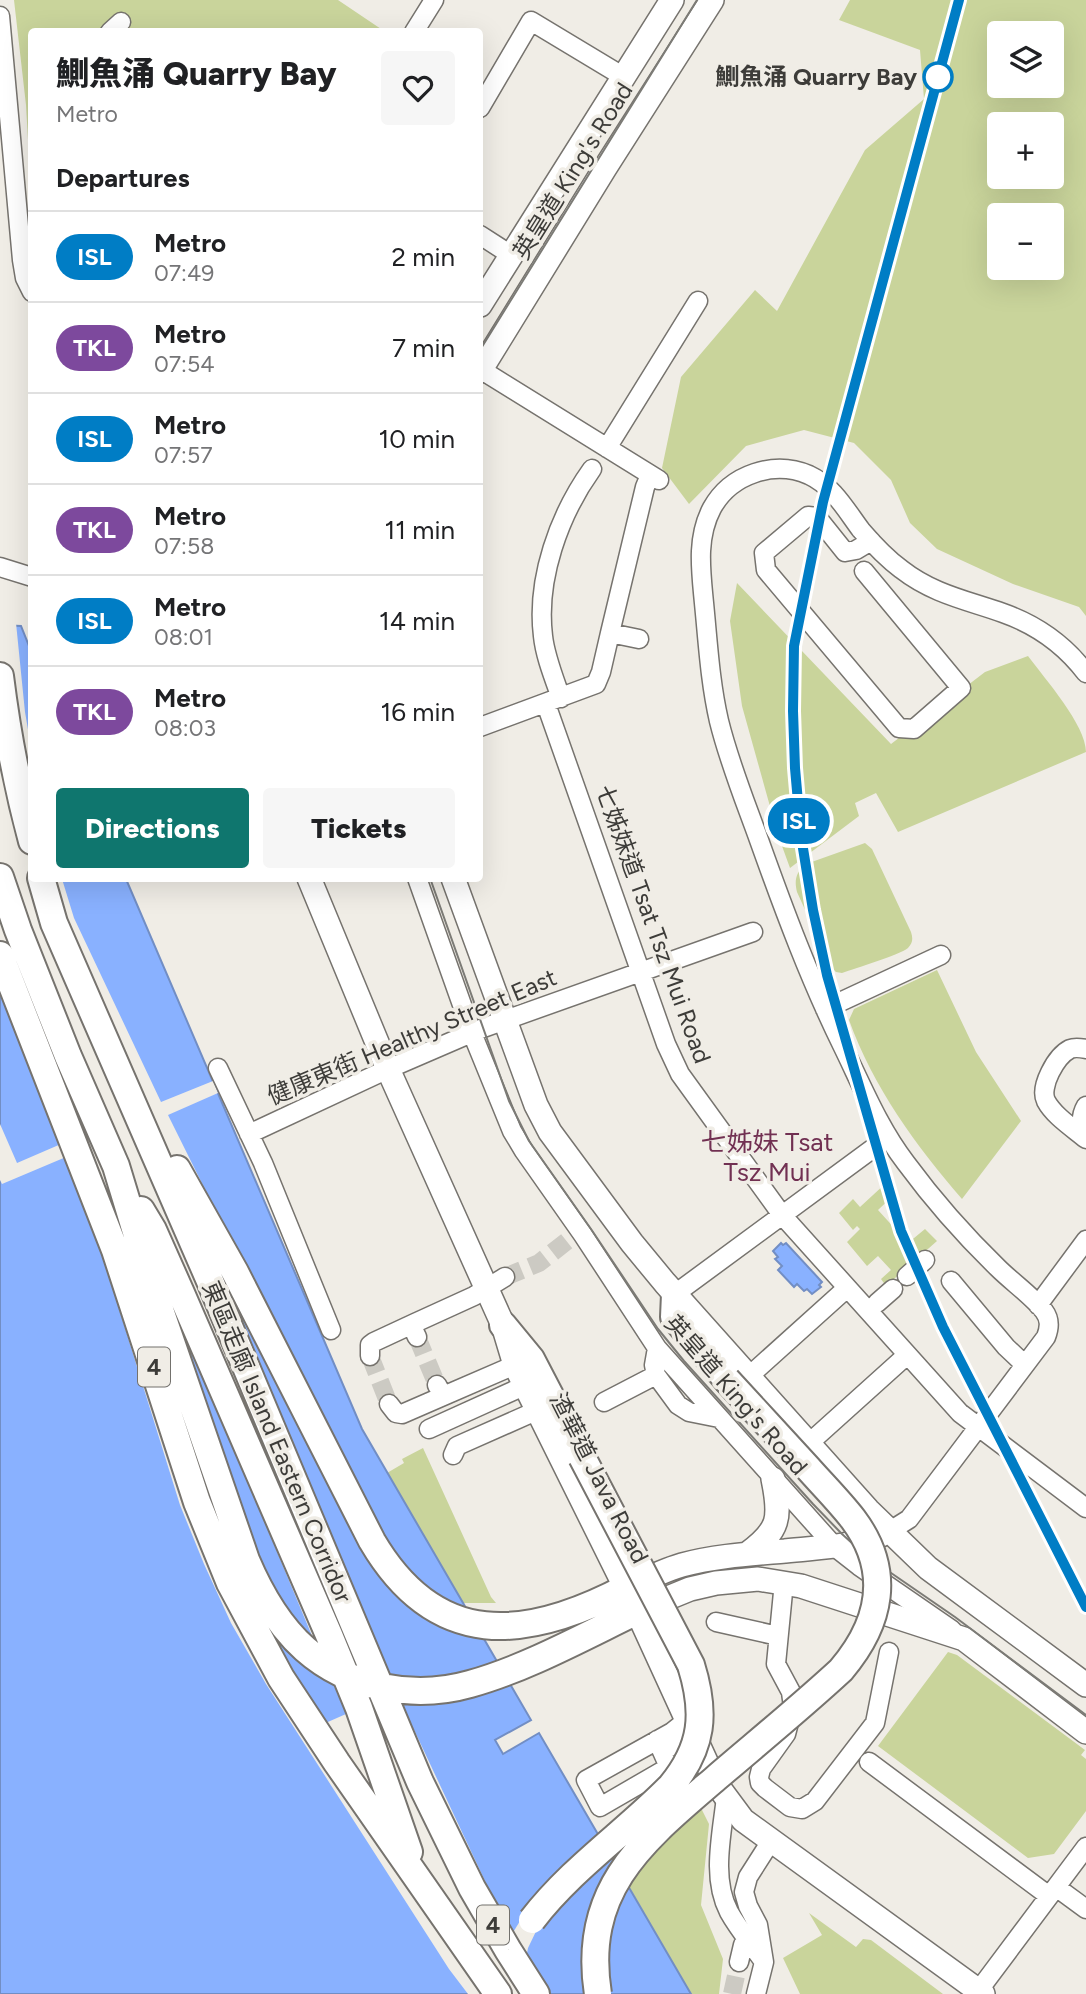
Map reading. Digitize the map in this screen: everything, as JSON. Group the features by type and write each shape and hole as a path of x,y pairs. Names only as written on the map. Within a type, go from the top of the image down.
{"highway":[{"path":"0,676 6,729 28,826"},
{"name":"4","path":"0,877 68,1056 116,1166 153,1230 280,1518 359,1709 417,1876"},
{"name":"東區走廊 Island Eastern Corridor","path":"42,882 54,923 210,1281 421,1782 472,1888 536,1994"},
{"name":"4","path":"0,955 107,1227 197,1502 230,1583 281,1678 349,1781 498,1994"},
{"path":"105,1039 235,1272 372,1541 398,1580 431,1608 450,1617 488,1625 521,1625 631,1600"},
{"path":"116,1166 158,1301 246,1560 272,1611 304,1648 334,1670 368,1683 397,1690 433,1690 463,1686 499,1674 602,1628 631,1600"},
{"path":"598,1994 595,1954 598,1927 607,1899 631,1858 662,1825 841,1670 862,1642 877,1601 876,1572 864,1536 845,1509 727,1380 674,1317 675,1294"},
{"path":"503,1325 531,1359 683,1648 695,1679 701,1719 693,1752 671,1786 570,1876 532,1920 517,1953 509,1994"}],"main road":[{"name":"英皇道 King's Road","path":"483,300 672,0"},
{"name":"英皇道 King's Road","path":"483,365 712,0"},
{"name":"渣華道 Java Road","path":"311,882 388,1069 496,1282 503,1325 520,1376 631,1600 708,1766 726,1797 743,1820 979,1993"},
{"name":"英皇道 King's Road","path":"454,882 541,1118 632,1243 818,1452 854,1501 928,1568 1086,1685"},
{"path":"747,1554 766,1539 774,1525 778,1512 773,1479"},
{"path":"631,1600 665,1570 683,1565 747,1554 836,1548 890,1531"},
{"path":"631,1600 716,1583 751,1579 784,1582 818,1590 964,1639"},
{"name":"英皇道 King's Road","path":"964,1639 1086,1732"}],"street":[{"path":"416,28 434,0"},
{"path":"0,16 22,260 28,284"},
{"path":"483,103 531,21 624,77"},
{"path":"483,237 511,255"},
{"path":"607,448 698,301"},
{"path":"483,372 654,477 645,487 596,684 483,726"},
{"name":"七姊妹道 Tsat Tsz Mui Road","path":"592,469 579,487 547,566 541,603 543,637 553,701 666,1044 674,1079 724,1124 782,1216 960,1413 1034,1479 1086,1508"},
{"path":"890,1531 909,1519 1046,1337 1047,1316 949,1217 887,1138 825,1009 790,926 724,740 709,662 701,569 702,539 707,519 715,504 732,485 756,472 782,469 807,474 836,495 871,541 899,568 957,600 1003,613 1035,628 1058,642 1086,673"},
{"path":"864,571 961,688 914,729 899,728 766,570 764,553 808,516 817,517 845,552 856,550 871,541"},
{"path":"0,567 28,575"},
{"path":"610,633 639,639"},
{"name":"英皇道 King's Road","path":"418,882 472,1033 512,1131 575,1238 657,1348 836,1548 964,1639"},
{"name":"健康東街 Healthy Street East","path":"249,1134 388,1069 504,1020 753,932"},
{"path":"825,1009 941,955"},
{"path":"1085,1138 1047,1104 1044,1087 1046,1079 1063,1055 1070,1049 1086,1049"},
{"path":"218,1068 249,1134 331,1330"},
{"path":"1085,1138 1082,1112 1086,1106"},
{"path":"675,1294 887,1138"},
{"path":"1038,1305 1086,1240"},
{"path":"907,1276 925,1260"},
{"path":"370,1356 370,1345 374,1342 417,1329 496,1282"},
{"path":"951,1282 1006,1347 1025,1365"},
{"path":"757,1369 847,1288"},
{"path":"877,1303 893,1289"},
{"path":"657,1348 654,1366 656,1376 683,1409 719,1418"},
{"path":"818,1452 907,1355"},
{"path":"389,1404 396,1413 402,1414 442,1389 520,1376"},
{"path":"429,1429 520,1376"},
{"path":"604,1402 656,1376"},
{"path":"453,1455 457,1446 536,1411"},
{"path":"784,1582 776,1664 791,1692 793,1707 786,1734 761,1769 759,1777 765,1788 794,1809 802,1809 815,1801 875,1723 882,1660"},
{"path":"716,1622 778,1636"},
{"path":"659,1746 670,1767 600,1807 585,1781 601,1765 659,1746 685,1740 691,1729"},
{"path":"869,1762 1052,1891 1086,1909"},
{"path":"726,1797 719,1875 723,1898 729,1912 746,1942 764,1962 756,1994"},
{"path":"746,1942 748,1906 744,1892 748,1877 771,1841"},
{"path":"979,1993 1086,1847"}],"green space":[{"path":"14,0 338,0 380,28 28,28 28,140"},
{"path":"850,0 1086,0 1086,616 1079,607 1013,584 937,549 910,523 891,480 854,443 804,430 746,446 689,504 662,468 681,377 755,290 777,311 865,150 924,99 920,50 839,20"},
{"path":"737,583 891,744 985,672 1028,656 1072,716 1084,741 1086,752 898,832 876,793 855,803 859,816 790,868 778,835 742,706 730,621"},
{"path":"865,843 872,849 911,932 912,940 908,948 896,954 842,973 836,972 831,967 797,892 797,876 806,864"},
{"path":"937,970 976,1052 1021,1121 962,1199 897,1115 870,1069 849,1020 854,1009"},
{"path":"886,1183 895,1194 878,1210 908,1243 925,1229 937,1241 886,1286 881,1279 891,1270 878,1256 867,1266 847,1242 860,1229 857,1226 853,1230 839,1213 853,1199 860,1207"},
{"path":"423,1448 496,1603 463,1603 387,1473 404,1463 402,1459"},
{"path":"948,1652 957,1655 1085,1750 1081,1755 1086,1759 1086,1811 1054,1854 1028,1858 878,1746"},
{"path":"693,1792 709,1824 701,1905 723,1959 719,1994 691,1994 604,1843"},
{"path":"809,1913 856,1947 863,1939 871,1940 943,1994 800,1994 783,1958 822,1935"}],"water":[{"path":"0,625 21,626 28,644 28,882 127,882 362,1429 531,1720 495,1740 503,1754 539,1733 691,1994 0,1994"},
{"path":"781,1243 786,1243 822,1282 819,1285 821,1287 812,1294 797,1284 794,1287 778,1270 782,1266 775,1259 778,1257 773,1251"}],"pier":[{"path":"0,622 16,623 28,730 28,882 63,882 74,918 161,1102 213,1081 218,1093 168,1115 413,1608 223,1277 389,1674 434,1682 512,1679 448,1703 401,1702 507,1928 512,1934 525,1913 540,1923 526,1958 549,1994 468,1994 449,1969 266,1684 231,1623 180,1505 102,1254 78,1183 66,1157 2,1184 0,1180 0,1124 17,1163 61,1144 0,995","holes":["126,1245 286,1645 332,1681 346,1714 321,1725 228,1558","174,1296 315,1643 279,1606 249,1539 167,1298"]}],"tunnel":[{"path":"505,1277 539,1263 567,1241"},
{"path":"417,1337 437,1385"},
{"path":"370,1356 389,1404"},
{"path":"732,1994 739,1962"}],"tram line":[{"path":"483,345 697,0"},
{"path":"431,882 509,1101 529,1141 658,1329 813,1504 865,1555 955,1617 1086,1715"}],"metro line":[{"name":"ISL","path":"959,0 823,502 794,646 795,768 801,836 827,975 901,1231 943,1327 1086,1607"}],"place":[{"name":"鰂魚涌 Quarry Bay","path":"938,77"}],"district":[{"name":"七姊妹 Tsat Tsz Mui","path":"767,1157"}]}
